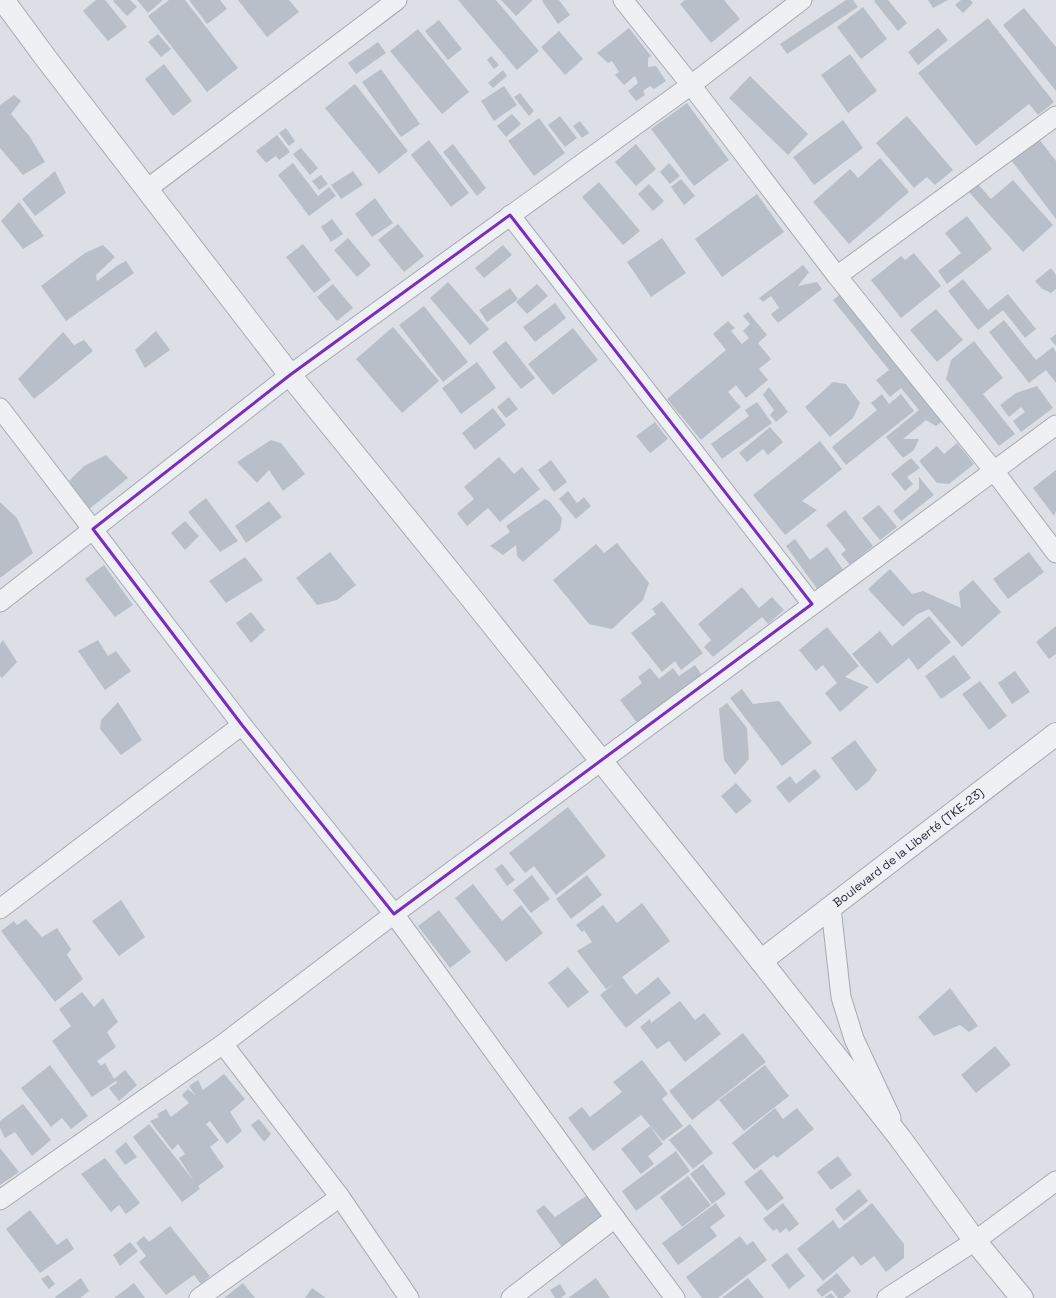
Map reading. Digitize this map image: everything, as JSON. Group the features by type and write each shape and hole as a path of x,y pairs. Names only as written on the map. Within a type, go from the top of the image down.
{"street":[{"path":"3,0 290,375 761,961 900,1138 975,1241 1022,1298"},
{"path":"147,189 397,0"},
{"path":"623,0 691,85 837,276 994,471 1056,553"},
{"path":"0,602 290,375 691,85 802,0"},
{"path":"837,276 1056,116"},
{"path":"510,215 812,604"},
{"path":"0,408 242,725 394,914 675,1298"},
{"path":"0,1200 224,1044 394,914 1056,424"},
{"path":"0,910 242,725"},
{"name":"Boulevard de la Liberté (TKE-23)","path":"761,961 1056,734"},
{"path":"831,908 841,997 854,1039 900,1138"},
{"path":"224,1044 340,1197 409,1298"},
{"path":"887,1298 975,1241 1056,1181"},
{"path":"200,1298 340,1197"},
{"path":"511,1298 615,1218"}],"highlighted area":[{"path":"510,215 812,604 394,914 242,725 93,529 290,375"}],"building":[{"path":"96,0 105,0 127,27 108,41 83,11"},
{"path":"130,0 137,7 127,16 113,1"},
{"path":"137,0 163,0 148,13"},
{"path":"169,0 185,0 238,68 207,92 148,16"},
{"path":"189,0 220,0 227,9 207,24"},
{"path":"238,0 289,0 299,12 267,37"},
{"path":"458,0 496,0 539,51 517,70"},
{"path":"501,0 533,0 516,16"},
{"path":"559,0 570,15 558,24 542,1"},
{"path":"685,0 724,0 740,19 711,43 680,4"},
{"path":"846,0 853,0 858,7 787,54 780,44"},
{"path":"888,0 907,23 898,31 874,1"},
{"path":"928,0 948,0 933,8"},
{"path":"961,0 970,0 973,3 963,13 955,5"},
{"path":"863,7 887,39 861,59 837,27"},
{"path":"1024,8 1056,47 1056,91 1003,25"},
{"path":"988,18 1054,102 1038,115 1029,104 976,146 918,73"},
{"path":"439,20 462,49 448,60 425,31"},
{"path":"629,28 651,56 648,58 648,67 656,66 666,81 654,89 650,86 643,91 645,95 636,101 628,91 638,83 635,76 624,85 615,75 619,72 612,61 608,63 597,53"},
{"path":"938,28 948,40 918,65 908,52"},
{"path":"418,29 469,92 442,114 390,51"},
{"path":"559,31 583,59 565,75 541,47"},
{"path":"158,34 171,49 161,57 148,42"},
{"path":"378,42 386,53 356,74 348,63"},
{"path":"850,54 877,91 848,113 821,75"},
{"path":"491,56 499,65 494,69 487,60"},
{"path":"164,64 192,101 173,116 145,79"},
{"path":"381,69 420,124 401,137 362,82"},
{"path":"503,70 507,76 493,88 488,83"},
{"path":"750,76 808,134 788,155 729,98"},
{"path":"355,84 408,151 379,174 325,108"},
{"path":"504,86 517,105 494,121 481,101"},
{"path":"520,93 534,111 529,116 514,97"},
{"path":"14,95 21,101 11,114 30,137 45,162 23,175 0,148 0,105"},
{"path":"687,103 729,160 694,186 651,129"},
{"path":"512,114 521,124 506,137 497,126"},
{"path":"560,116 577,138 565,147 548,125"},
{"path":"907,116 953,170 935,185 927,177 914,188 876,143"},
{"path":"539,118 565,153 534,176 508,141"},
{"path":"843,120 863,148 814,185 793,157"},
{"path":"580,121 589,133 582,138 573,126"},
{"path":"286,128 295,141 289,146 279,133"},
{"path":"277,135 290,152 279,160 276,156 266,163 256,151"},
{"path":"1039,139 1056,161 1056,219 1011,160"},
{"path":"429,140 469,193 451,207 411,155"},
{"path":"453,144 486,188 477,196 443,152"},
{"path":"636,144 656,169 636,186 615,162"},
{"path":"301,148 318,168 310,175 293,154"},
{"path":"880,158 909,192 849,244 813,202 850,169 858,178"},
{"path":"293,163 318,196 329,187 336,196 309,216 278,175"},
{"path":"669,163 680,176 670,184 660,172"},
{"path":"55,171 66,193 35,216 22,199"},
{"path":"353,171 363,185 341,199 331,185"},
{"path":"321,175 328,184 319,190 312,181"},
{"path":"681,179 695,196 684,205 671,187"},
{"path":"1013,180 1053,225 1023,252 968,191 977,183 991,199"},
{"path":"599,182 640,231 623,245 582,197"},
{"path":"649,184 664,201 653,211 638,194"},
{"path":"757,194 784,232 722,277 695,239"},
{"path":"375,198 393,223 372,237 355,214"},
{"path":"19,202 44,236 23,249 1,221"},
{"path":"967,216 992,249 947,284 938,271 961,253 945,233"},
{"path":"332,219 343,234 331,242 321,227"},
{"path":"398,224 424,256 404,272 378,240"},
{"path":"348,238 371,265 357,277 334,250"},
{"path":"662,238 686,273 651,297 627,262"},
{"path":"303,244 331,280 314,293 286,257"},
{"path":"103,245 115,257 96,275 97,281 118,265 126,261 134,273 66,321 41,286 85,253"},
{"path":"503,245 512,255 484,278 475,268"},
{"path":"914,253 941,286 901,318 871,280 901,256 905,260"},
{"path":"803,265 809,272 798,286 817,282 822,289 778,323 771,314 779,308 771,296 763,302 759,298"},
{"path":"1051,268 1056,275 1056,289 1051,293 1041,288 1035,281"},
{"path":"963,279 988,310 1008,294 1036,329 1025,338 1003,310 978,330 948,291"},
{"path":"448,282 489,329 470,345 430,298"},
{"path":"333,284 353,308 337,321 317,297"},
{"path":"537,284 548,296 527,314 516,302"},
{"path":"510,288 518,299 487,322 479,310"},
{"path":"843,292 945,419 936,426 926,420 903,439 919,439 914,450 903,458 886,437 919,410 901,388 890,397 876,380 889,370 833,300"},
{"path":"555,303 566,318 535,342 523,327"},
{"path":"424,306 468,362 443,382 399,325"},
{"path":"936,309 963,340 937,362 910,330"},
{"path":"748,312 767,335 758,343 771,359 759,369 768,380 746,398 736,385 728,392 741,407 701,440 667,399 726,350 713,334 728,321 735,328 731,331 742,344 749,338 743,331 750,324 743,316"},
{"path":"1004,320 1036,360 1053,347 1056,352 1056,383 1046,370 1029,383 989,332"},
{"path":"393,327 439,381 402,413 356,359"},
{"path":"573,328 598,360 553,395 528,364"},
{"path":"156,331 170,350 145,368 135,350"},
{"path":"63,332 74,345 84,340 93,351 34,399 18,379"},
{"path":"1056,334 1056,346 1050,339"},
{"path":"506,341 535,378 521,389 492,352"},
{"path":"974,341 1003,378 983,394 1015,434 999,446 946,379 951,360"},
{"path":"477,362 496,388 461,414 442,388"},
{"path":"833,382 846,384 860,403 853,418 830,437 805,407"},
{"path":"1037,386 1053,408 1021,432 1013,421 1025,412 1021,407 1009,417 1000,405 1016,393"},
{"path":"769,387 788,412 776,422 770,415 774,410 763,395"},
{"path":"882,394 889,404 901,394 914,411 846,465 832,447 877,410 871,403"},
{"path":"509,397 518,409 506,418 497,407"},
{"path":"757,402 772,423 722,459 711,444 749,416 745,410"},
{"path":"493,408 506,425 475,450 462,433"},
{"path":"655,422 668,439 650,453 636,436"},
{"path":"770,427 783,442 768,455 763,449 747,462 739,453"},
{"path":"271,440 281,443 305,474 283,491 269,470 257,483 237,462"},
{"path":"820,441 842,469 802,501 817,510 785,535 753,495"},
{"path":"957,443 974,464 949,484 937,483 919,461 937,446 944,454"},
{"path":"106,455 128,478 88,510 69,481 84,466"},
{"path":"499,457 514,474 522,467 540,489 500,522 488,508 467,526 457,513 474,499 464,487"},
{"path":"911,458 920,468 907,477 913,484 905,491 891,474"},
{"path":"551,460 567,482 554,492 538,470"},
{"path":"1056,470 1056,511 1054,516 1033,488"},
{"path":"919,477 934,495 901,521 893,511 919,489"},
{"path":"568,491 577,503 584,497 591,506 576,519 559,499"},
{"path":"206,498 238,541 220,552 188,512"},
{"path":"545,499 550,502 562,518 560,530 523,562 517,556 516,545 503,555 490,546 510,532 506,526"},
{"path":"269,501 282,517 246,543 235,526"},
{"path":"0,502 17,518 33,553 0,578"},
{"path":"879,505 897,527 880,540 862,518"},
{"path":"845,510 873,546 850,565 841,554 846,550 826,525"},
{"path":"185,521 199,536 185,550 171,533"},
{"path":"795,539 810,560 827,547 844,571 818,590 786,546"},
{"path":"617,543 649,583 643,600 612,629 589,624 553,580 596,544 604,553"},
{"path":"330,552 356,585 337,600 317,605 296,578"},
{"path":"1029,552 1044,572 1008,599 993,579"},
{"path":"245,557 263,580 226,603 209,581"},
{"path":"104,565 133,605 115,617 85,579"},
{"path":"890,569 912,594 923,591 961,608 959,592 973,580 1001,612 962,647 929,609 916,615 903,627 868,589"},
{"path":"742,587 759,608 772,597 784,610 768,624 762,617 713,657 704,647 711,640 698,624"},
{"path":"662,601 703,653 681,670 675,661 662,672 631,633 656,614 652,609"},
{"path":"251,612 265,630 251,643 236,623"},
{"path":"929,616 951,642 918,670 909,658 877,684 852,654 880,631 892,646"},
{"path":"1056,626 1056,654 1049,659 1036,642"},
{"path":"827,627 859,666 845,677 869,687 840,712 825,693 837,683 823,665 816,671 799,650"},
{"path":"3,640 17,662 2,678 0,676 0,644"},
{"path":"98,640 108,656 116,651 131,671 105,690 78,651"},
{"path":"954,655 971,678 941,699 925,676"},
{"path":"695,665 702,675 638,724 620,700 642,683 638,677 650,668 659,679 673,668 679,676"},
{"path":"1015,671 1030,692 1012,704 998,683"},
{"path":"980,681 1007,716 989,730 962,694"},
{"path":"742,689 753,704 779,701 812,743 782,766 730,698"},
{"path":"118,702 142,740 121,755 100,729 101,720"},
{"path":"727,703 747,728 749,759 735,775 724,760 719,709"},
{"path":"855,740 877,770 869,781 856,791 831,758"},
{"path":"815,769 821,777 789,803 776,787 790,776 796,784"},
{"path":"736,783 752,801 736,814 721,796"},
{"path":"568,807 606,856 556,895 534,866 525,873 509,853"},
{"path":"502,864 515,880 507,886 495,869"},
{"path":"532,875 550,899 531,913 513,890"},
{"path":"587,875 602,895 571,919 556,899"},
{"path":"473,884 502,921 521,905 543,933 506,962 455,898"},
{"path":"121,900 145,937 119,956 92,921"},
{"path":"642,903 670,941 622,977 636,995 658,977 671,993 626,1028 600,995 616,982 606,989 577,951 592,942 584,930 582,932 576,925 603,905 617,923"},
{"path":"439,910 471,952 450,968 418,926"},
{"path":"26,919 42,937 57,928 71,949 67,955 83,979 55,1002 1,931 14,921 17,925"},
{"path":"568,967 589,992 568,1008 548,983"},
{"path":"950,988 978,1026 969,1032 960,1025 934,1036 918,1017"},
{"path":"82,992 94,1007 103,998 118,1022 107,1032 116,1047 97,1061 101,1066 105,1063 114,1079 125,1070 137,1085 119,1101 109,1088 117,1083 116,1081 92,1097 52,1041 71,1026 59,1009"},
{"path":"680,1001 695,1020 704,1013 721,1034 685,1062 669,1041 657,1049 640,1027 650,1019 651,1023"},
{"path":"743,1033 766,1062 692,1120 669,1091"},
{"path":"995,1046 1011,1065 976,1093 961,1075"},
{"path":"642,1060 668,1094 662,1099 683,1126 663,1141 641,1115 593,1151 568,1118 582,1107 590,1117 622,1092 613,1082"},
{"path":"50,1065 88,1116 71,1129 62,1118 51,1127 21,1088"},
{"path":"765,1065 789,1096 744,1131 719,1100"},
{"path":"224,1074 245,1099 230,1112 242,1131 227,1144 210,1121 206,1124 219,1140 210,1147 224,1167 198,1186 200,1189 182,1202 133,1137 149,1124 194,1181 179,1158 185,1154 178,1144 172,1150 150,1121 159,1117 157,1114 166,1109 171,1117 189,1103 182,1095 188,1089 196,1096 189,1086 198,1080 203,1090"},
{"path":"23,1104 51,1140 32,1156 15,1132 5,1138 0,1128 0,1121"},
{"path":"775,1108 783,1119 797,1108 814,1129 777,1158 774,1155 754,1170 732,1143"},
{"path":"259,1119 271,1134 264,1142 251,1125"},
{"path":"690,1124 713,1153 693,1169 669,1140"},
{"path":"650,1126 663,1144 648,1156 654,1164 641,1174 621,1149"},
{"path":"126,1142 137,1157 125,1165 115,1151"},
{"path":"0,1148 19,1172 0,1185"},
{"path":"676,1151 690,1171 636,1211 622,1191"},
{"path":"838,1156 852,1175 831,1190 817,1172"},
{"path":"105,1158 140,1203 126,1214 119,1205 111,1212 81,1174"},
{"path":"703,1164 726,1194 712,1204 690,1174"},
{"path":"761,1169 784,1198 767,1211 744,1182"},
{"path":"688,1176 711,1205 682,1227 660,1197"},
{"path":"859,1189 868,1201 844,1221 835,1209"},
{"path":"589,1194 604,1216 562,1247 536,1211 544,1205 555,1217"},
{"path":"716,1203 725,1216 710,1227 717,1236 678,1265 662,1243"},
{"path":"783,1203 799,1224 789,1232 786,1228 780,1233 777,1229 773,1231 763,1219"},
{"path":"872,1203 904,1244 904,1258 886,1272 874,1256 861,1266 853,1256 823,1281 797,1249 833,1220 839,1229"},
{"path":"30,1210 57,1245 67,1238 74,1249 40,1273 6,1229"},
{"path":"170,1226 210,1276 201,1284 194,1275 166,1295 139,1262 146,1256 136,1243 144,1236 149,1242"},
{"path":"740,1236 747,1245 753,1241 767,1260 718,1298 702,1298 686,1277"},
{"path":"130,1242 138,1251 120,1266 113,1255"},
{"path":"787,1253 805,1276 789,1289 771,1265"},
{"path":"837,1273 851,1291 843,1298 838,1298 832,1290 822,1297 816,1290"},
{"path":"48,1275 55,1284 49,1289 41,1279"},
{"path":"81,1278 89,1291 80,1298 55,1297"},
{"path":"596,1278 610,1298 568,1298"},
{"path":"748,1278 764,1298 722,1298"},
{"path":"134,1283 145,1298 114,1298"},
{"path":"243,1283 255,1298 224,1298"},
{"path":"560,1284 566,1294 561,1298 555,1298 550,1290"},
{"path":"312,1288 326,1298 305,1298"},
{"path":"831,1293 835,1298 824,1298"}]}
